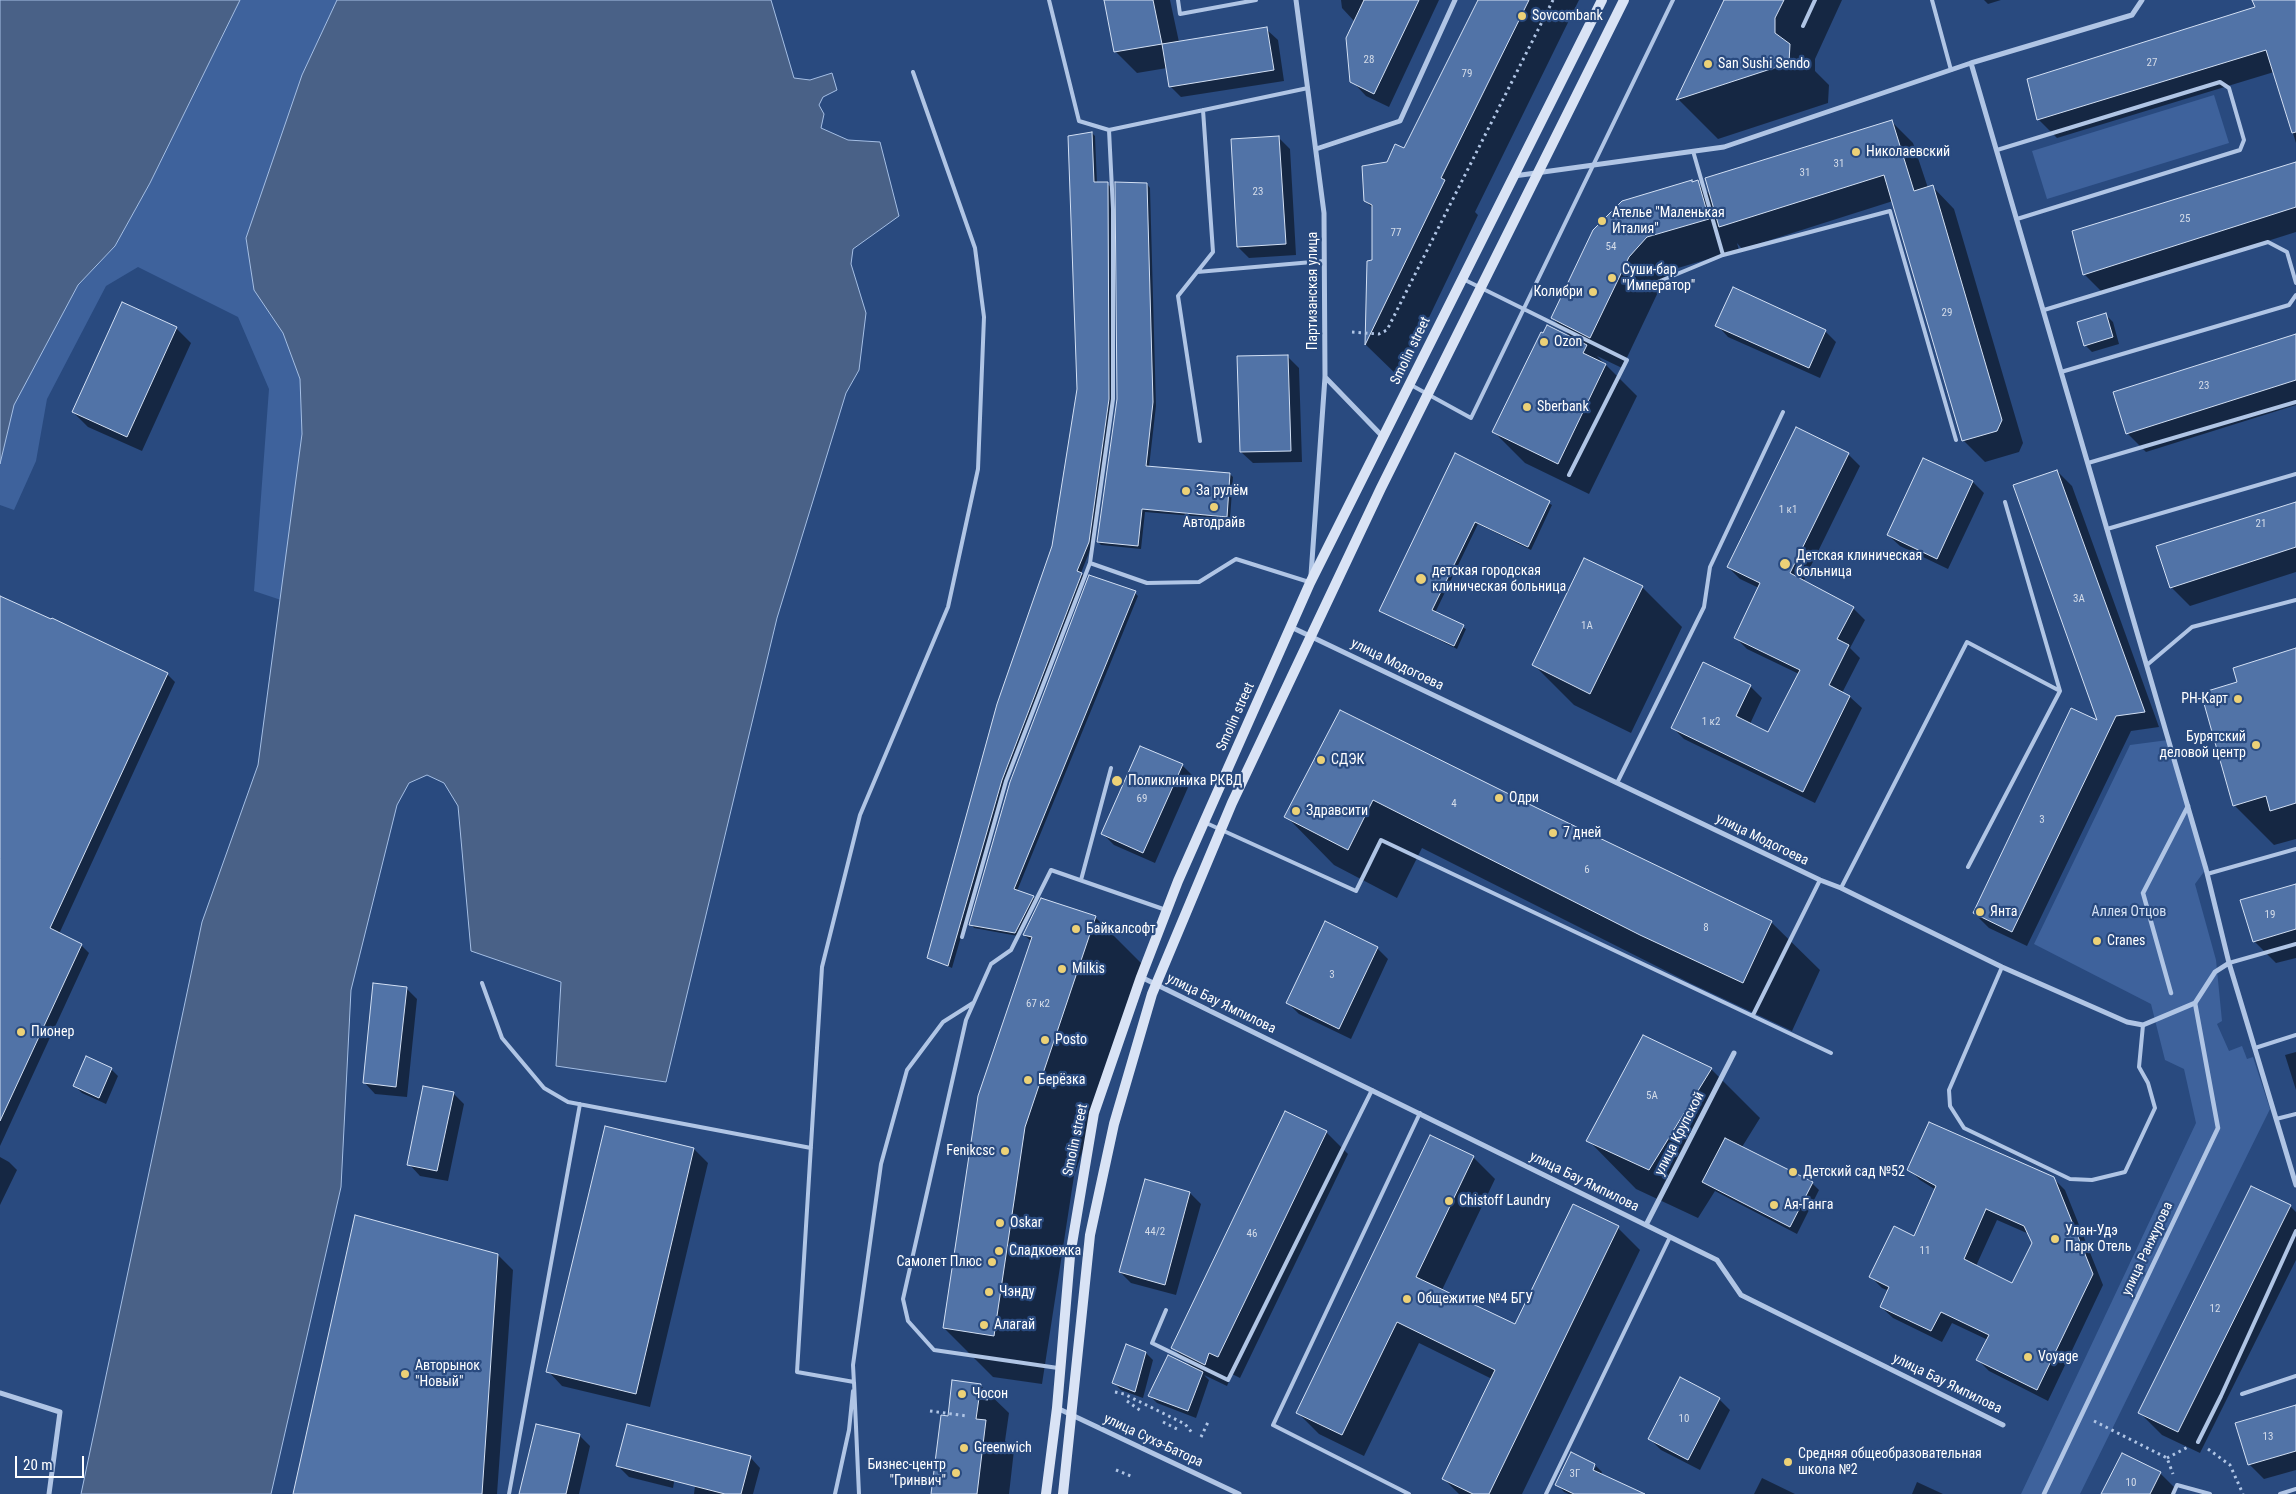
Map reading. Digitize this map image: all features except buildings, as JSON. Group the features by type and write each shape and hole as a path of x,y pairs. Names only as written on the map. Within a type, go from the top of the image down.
{"main road":[{"name":"Smolin street","path":"1046,1494 1057,1408 1070,1256 1094,1112 1141,978 1204,822 1310,583 1602,0"},
{"path":"1063,1494 1090,1235 1114,1124 1156,985 1221,830 1310,636 1427,394 1624,0"}],"street":[{"name":"Партизанская улица","path":"1296,0 1324,213 1324,377 1310,583"},
{"path":"1316,149 1400,120 1455,0"},
{"path":"1514,176 1724,147 1951,70 2132,16 2142,0"},
{"path":"1971,64 2188,806 2229,963 2296,1185"},
{"path":"1324,377 1384,438"},
{"name":"улица Модогоева","path":"1291,627 1820,880 1842,888 2002,967 2127,1022 2142,1025"},
{"path":"2171,993 2143,893 2188,806"},
{"path":"2142,1025 2195,1002 2215,972 2229,963"},
{"name":"улица Бау Ямпилова","path":"1141,978 1717,1260 1741,1295 2002,1424"},
{"name":"улица Ранжурова","path":"2044,1494 2218,1128 2195,1002"},
{"name":"улица Крупской","path":"1646,1225 1734,1053"},
{"path":"0,1393 60,1412 49,1494"},
{"name":"улица Сухэ-Батора","path":"1057,1408 1239,1494"}],"lane":[{"path":"1049,0 1079,120 1108,130 1308,88"},
{"path":"1178,0 1180,14 1256,0"},
{"path":"1410,385 1471,418 1525,310 1673,0"},
{"path":"1803,26 1815,0"},
{"path":"1932,0 1951,70"},
{"path":"854,1382 797,1372 822,967 860,815 948,607 978,469 984,317 975,248 913,72"},
{"path":"1997,150 2220,82 2228,88 2244,140 2240,150 2017,219"},
{"path":"1200,441 1178,296 1213,252 1203,110"},
{"path":"962,937 1006,780 1090,563 1113,399 1113,210 1108,130"},
{"path":"1693,151 1723,255"},
{"path":"1648,286 1723,255 1890,212 1956,440"},
{"path":"2044,310 2268,242 2287,252 2296,283"},
{"path":"1197,272 1324,262"},
{"path":"1463,278 1627,360 1569,476"},
{"path":"2061,372 2289,305 2296,295"},
{"path":"2088,463 2296,402"},
{"path":"1617,783 1704,607 1710,567 1783,412"},
{"path":"2107,529 2296,474"},
{"path":"1968,867 2060,691 2005,502"},
{"path":"1090,563 1147,583 1199,582 1236,559 1310,583"},
{"path":"2147,664 2192,627 2296,600"},
{"path":"1842,888 1967,642 2060,691"},
{"path":"1081,880 1111,768"},
{"path":"1204,822 1356,890 1381,840 1831,1054"},
{"path":"2207,874 2296,849"},
{"path":"1060,1368 934,1350 908,1320 904,1306 903,1300 966,1020 991,964 1011,950 1051,870 1167,910"},
{"path":"1753,1016 1820,880"},
{"path":"2229,963 2296,944"},
{"path":"2002,967 1949,1090 1950,1106 1964,1128 2070,1179 2092,1180 2124,1172 2155,1108 2148,1083 2139,1067 2142,1025"},
{"path":"482,983 502,1038 544,1088 568,1102 811,1148"},
{"path":"859,1494 853,1365 881,1164 907,1070 943,1022 973,1003"},
{"path":"2255,1048 2296,1035"},
{"path":"1166,1310 1152,1343 1228,1380 1372,1090"},
{"path":"509,1494 580,1104"},
{"path":"1409,1494 1273,1425 1420,1113"},
{"path":"2276,1119 2296,1114"},
{"path":"2198,1442 2225,1388 2296,1231"},
{"path":"1546,1494 1670,1237"},
{"path":"2242,1394 2296,1376"},
{"path":"835,1494 849,1430 854,1382"},
{"path":"2173,1494 2177,1485 2210,1494"},
{"path":"2280,1494 2296,1489"}],"path":[{"path":"1352,332 1379,334 1386,330 1553,0"},
{"path":"1115,1392 1124,1394 1185,1424 1193,1434"},
{"path":"979,1398 989,1399"},
{"path":"1127,1401 1141,1411"},
{"path":"930,1411 966,1416"},
{"path":"2082,1415 2167,1458 2177,1485"},
{"path":"1201,1438 1209,1420"},
{"path":"1163,1422 1176,1429"},
{"path":"2167,1458 2198,1442 2230,1464 2243,1494"},
{"path":"1116,1470 1133,1477"}],"green space":[{"path":"240,0 337,0 302,76 246,238 254,290 283,333 300,379 302,434 281,600 254,591 269,389 238,317 138,267 106,286 47,399 36,461 14,510 0,505 0,464 13,405 78,285 115,246 150,183"},
{"path":"2214,95 2229,143 2047,199 2032,151"},
{"name":"Аллея Отцов","path":"2168,740 2206,869 2195,884 2216,960 2222,1021 2217,1024 2229,1051 2242,1046 2247,1059 2253,1057 2270,1109 2080,1494 2021,1494 2196,1123 2184,1069 2165,1060 2151,1004 2034,944 2130,745"}],"shaded area":[{"path":"0,0 240,0 150,183 115,246 78,285 14,405 0,464"},
{"path":"337,0 771,0 794,78 810,80 832,73 837,90 823,97 819,105 824,114 821,128 848,140 880,142 899,216 853,249 851,264 866,313 859,370 846,393 777,618 666,1082 556,1066 561,982 471,951 458,806 444,783 427,775 409,783 397,805 351,990 341,1187 271,1494 81,1494 202,922 258,765 302,434 300,379 283,333 254,290 246,238 302,75"}],"place":[{"name":"Sovcombank","path":"1522,16"},
{"name":"San Sushi Sendo","path":"1708,64"},
{"name":"Николаевский","path":"1856,152"},
{"name":"Ателье \"Маленькая Италия\"","path":"1602,221"},
{"name":"Суши-бар \"Император\"","path":"1612,278"},
{"name":"Колибри","path":"1593,292"},
{"name":"Ozon","path":"1544,342"},
{"name":"Sberbank","path":"1527,407"},
{"name":"За рулём","path":"1186,491"},
{"name":"Автодрайв","path":"1214,507"},
{"name":"Детская клиническая больница","path":"1785,564"},
{"name":"детская городская клиническая больница","path":"1421,579"},
{"name":"РН-Карт","path":"2238,699"},
{"name":"Бурятский деловой центр","path":"2256,745"},
{"name":"СДЭК","path":"1321,760"},
{"name":"Поликлиника РКВД","path":"1117,781"},
{"name":"Одри","path":"1499,798"},
{"name":"Здравсити","path":"1296,811"},
{"name":"7 дней","path":"1553,833"},
{"name":"Янта","path":"1980,912"},
{"name":"Байкалсофт","path":"1076,929"},
{"name":"Cranes","path":"2097,941"},
{"name":"Milkis","path":"1062,969"},
{"name":"Пионер","path":"21,1032"},
{"name":"Posto","path":"1045,1040"},
{"name":"Берёзка","path":"1028,1080"},
{"name":"Fenikcsc","path":"1005,1151"},
{"name":"Детский сад №52","path":"1793,1172"},
{"name":"Chistoff Laundry","path":"1449,1201"},
{"name":"Ая-Ганга","path":"1774,1205"},
{"name":"Oskar","path":"1000,1223"},
{"name":"Улан-Удэ Парк Отель","path":"2055,1239"},
{"name":"Сладкоежка","path":"999,1251"},
{"name":"Самолет Плюс","path":"992,1262"},
{"name":"Чэнду","path":"989,1292"},
{"name":"Общежитие №4 БГУ","path":"1407,1299"},
{"name":"Алагай","path":"984,1325"},
{"name":"Voyage","path":"2028,1357"},
{"name":"Авторынок \"Новый\"","path":"405,1374"},
{"name":"Чосон","path":"962,1394"},
{"name":"Greenwich","path":"964,1448"},
{"name":"Средняя общеобразовательная школа №2","path":"1788,1462"},
{"name":"Бизнес-центр \"Гринвич\"","path":"956,1473"}]}
